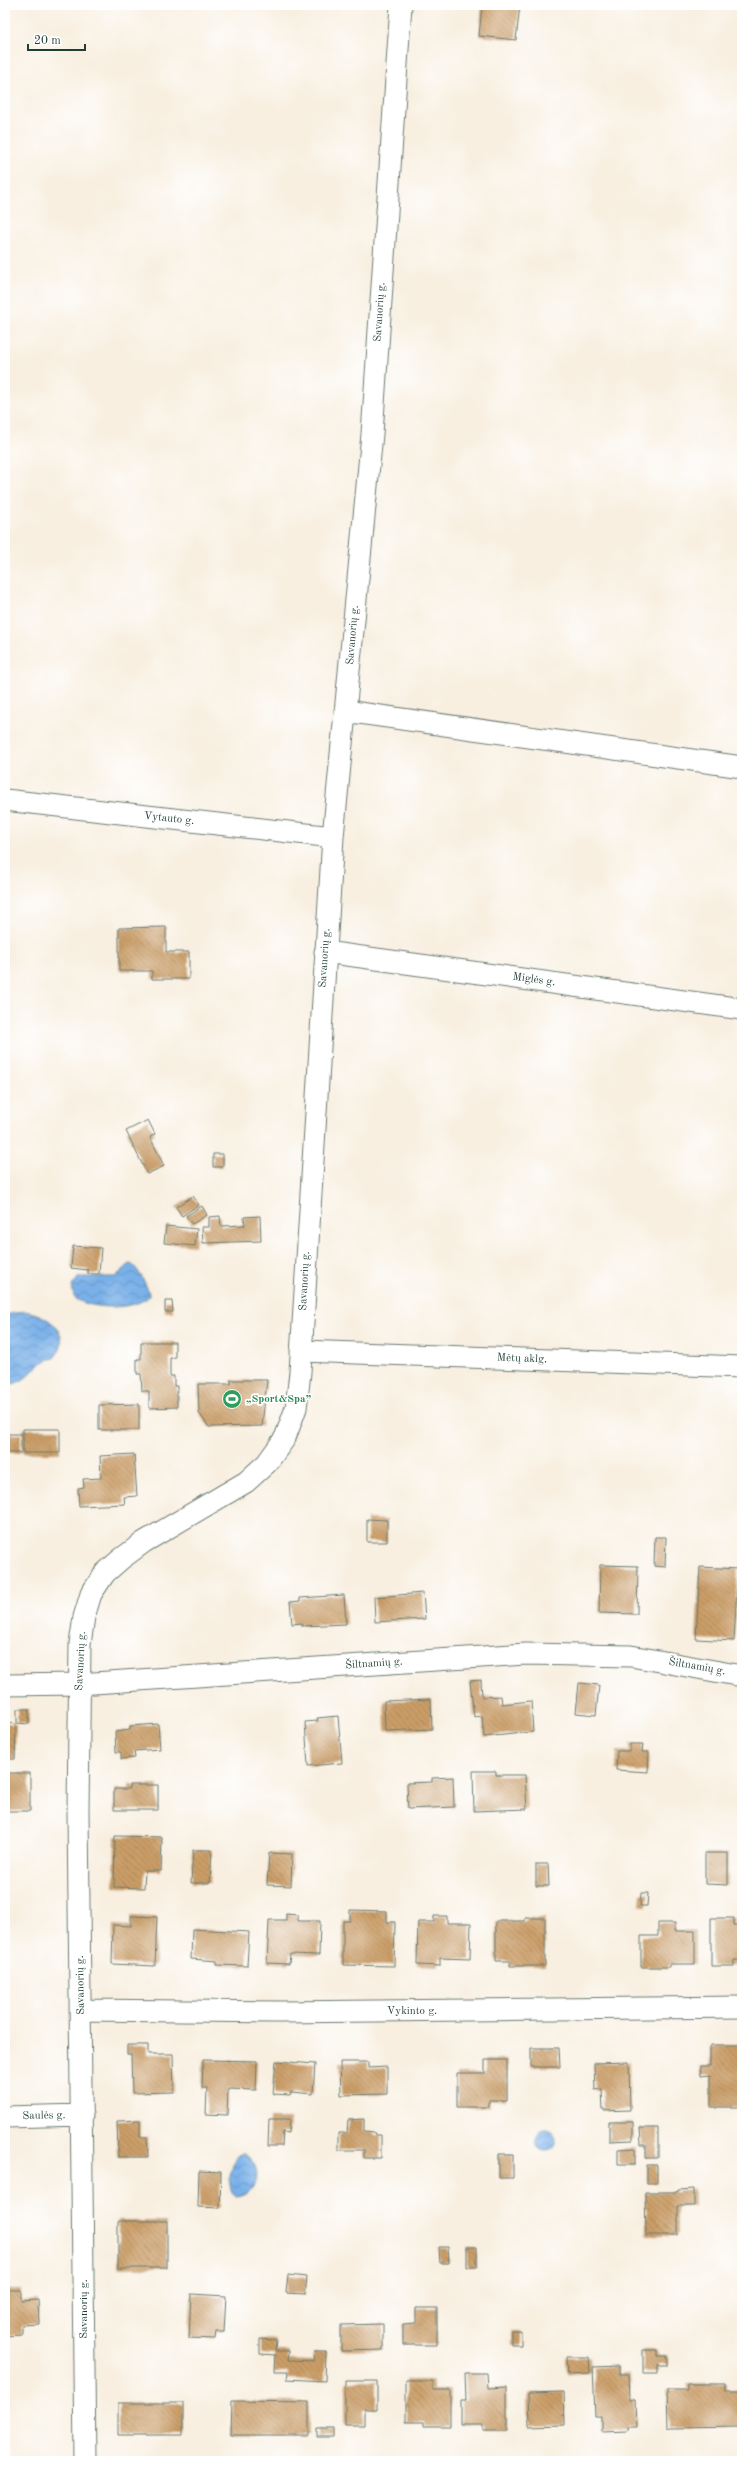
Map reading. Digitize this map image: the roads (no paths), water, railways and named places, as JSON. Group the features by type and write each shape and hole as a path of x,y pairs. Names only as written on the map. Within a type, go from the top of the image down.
{"street":[{"name":"Savanorių g.","path":"85,2461 78,1812 80,1644 83,1624 94,1588 105,1573 144,1542 246,1482 267,1463 285,1438 296,1408 302,1351 333,837 372,434 401,5"},
{"path":"345,712 742,767"},
{"name":"Vytauto g.","path":"5,800 333,837"},
{"name":"Miglės g.","path":"325,952 742,1009"},
{"name":"Mėtų aklg.","path":"302,1351 742,1367"},
{"name":"Šiltnamių g.","path":"5,1685 79,1684 526,1654 631,1656 742,1676"},
{"name":"Vykinto g.","path":"81,2010 329,2012 742,2007"},
{"name":"Saulės g.","path":"5,2117 82,2115"}],"water":[{"path":"130,1264 136,1268 149,1293 149,1296 142,1301 112,1307 90,1304 74,1297 72,1286 79,1277 115,1277"},
{"path":"24,1311 42,1316 56,1327 60,1333 62,1341 60,1349 54,1358 40,1364 21,1381 5,1385 5,1315"},
{"path":"546,2129 550,2130 556,2136 556,2144 550,2150 546,2151 542,2150 536,2144 535,2140 536,2136 542,2130"},
{"path":"244,2153 255,2167 257,2174 255,2184 245,2194 235,2196 230,2187 231,2170 238,2155"}],"place":[{"name":"„Sport&Spa”","path":"232,1399"}]}
